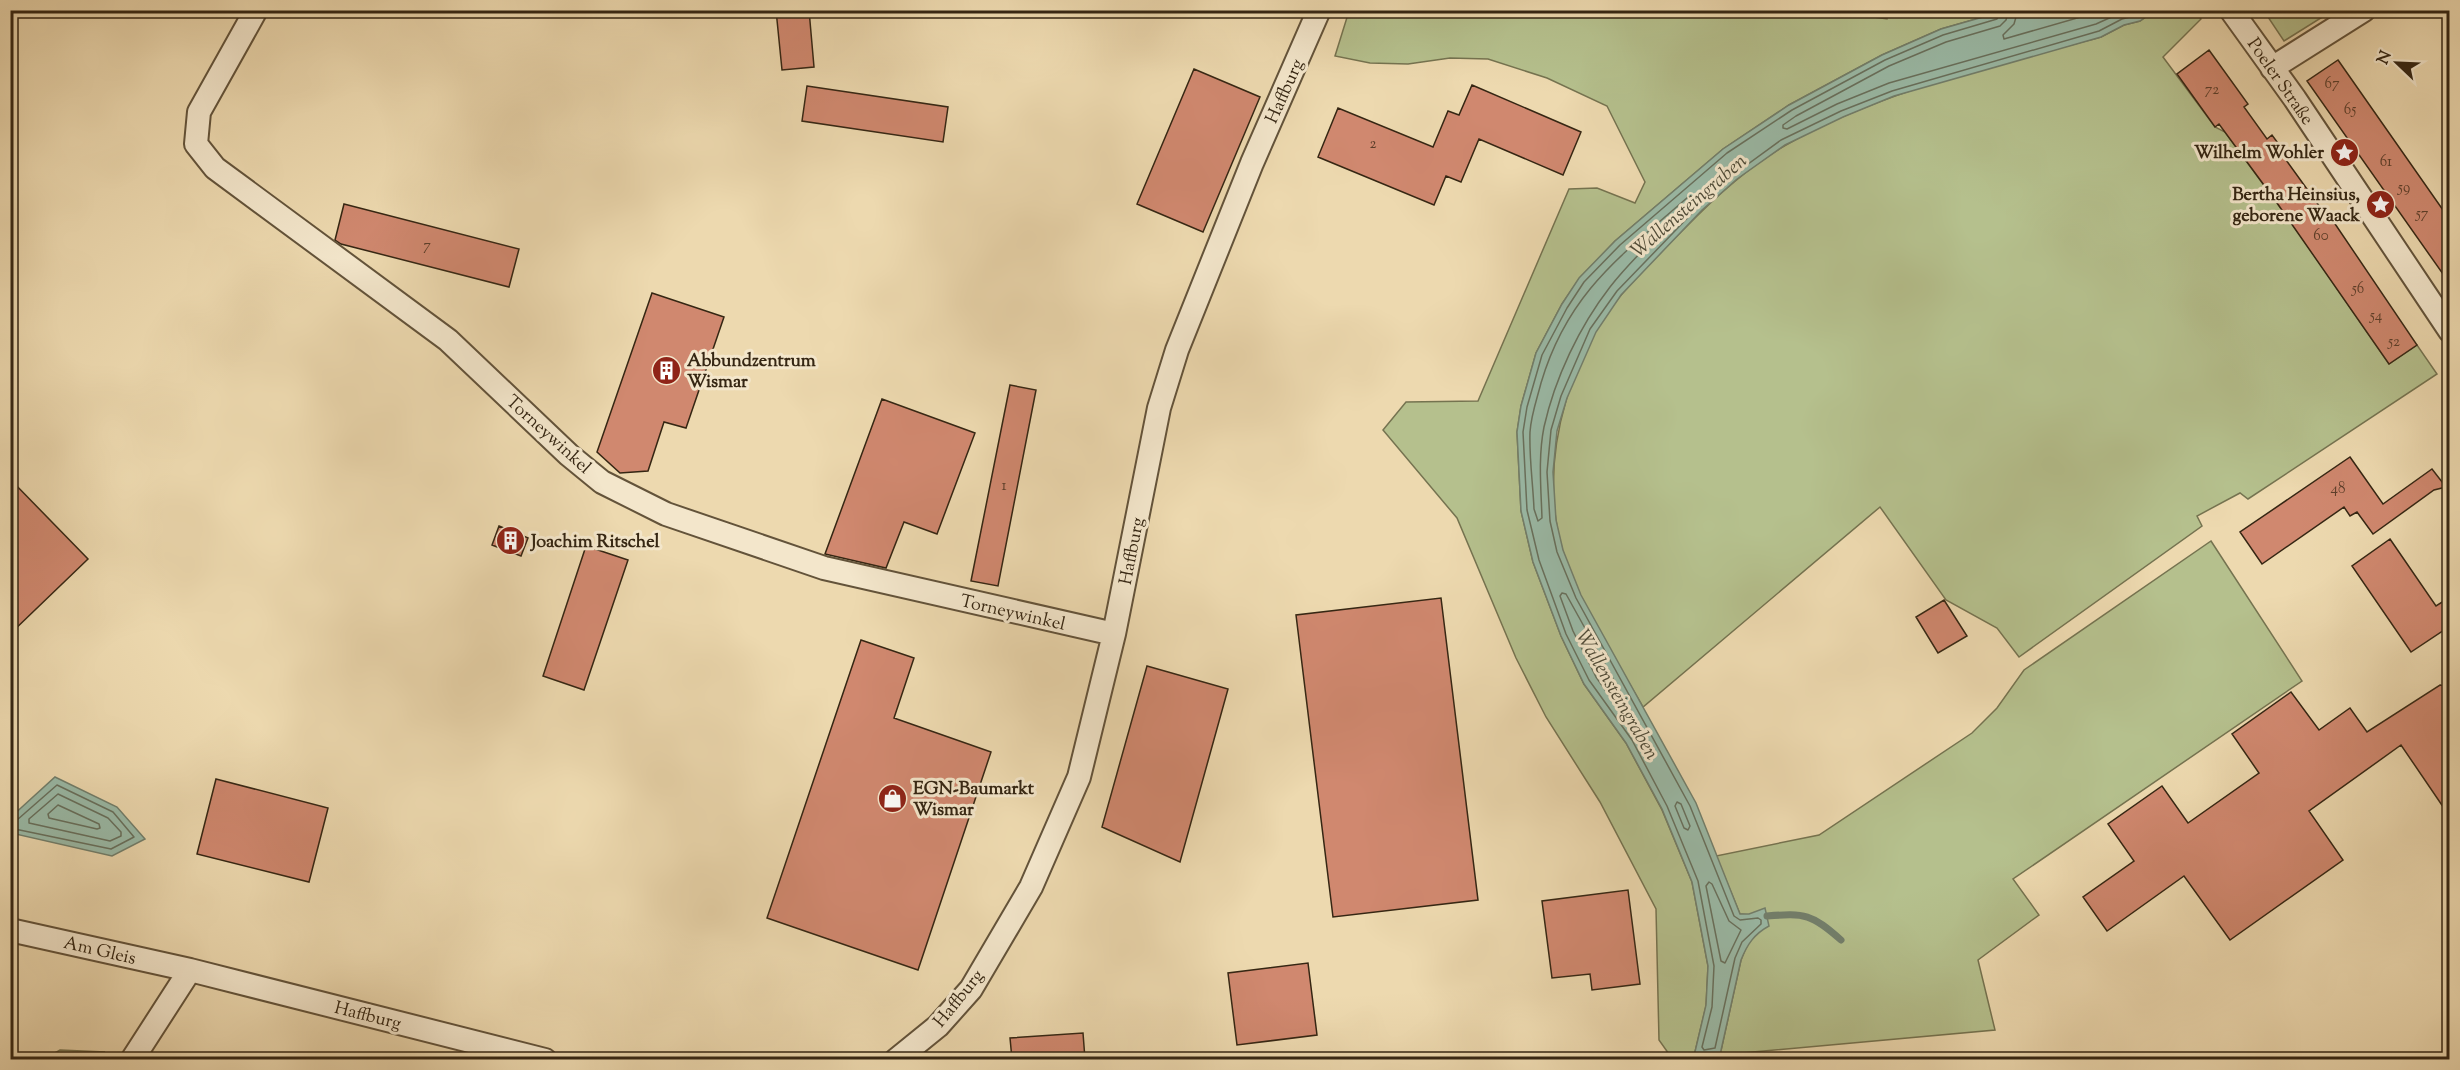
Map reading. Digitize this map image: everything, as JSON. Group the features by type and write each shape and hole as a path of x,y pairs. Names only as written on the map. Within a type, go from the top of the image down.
{"street":[{"name":"Torneywinkel","path":"256,10 199,112 196,144 215,168 448,340 569,455 602,482 666,514 824,568 1114,634"},
{"name":"Haffburg","path":"896,1059 938,1026 971,989 1031,887 1079,777 1114,634 1159,408 1169,376 1252,163 1319,10"},
{"name":"Poeler Straße","path":"2231,10 2446,317"},
{"path":"2272,68 2364,10"},
{"name":"Am Gleis","path":"10,930 190,970"},
{"name":"Haffburg","path":"190,970 545,1059"},
{"path":"132,1059 190,970"}],"green space":[{"path":"1825,10 1887,19 1888,11 2004,11 1941,29 1882,55 1789,105 1723,149 1615,241 1580,278 1562,304 1536,353 1521,406 1517,432 1521,511 1533,562 1561,636 1584,684 1626,743 1662,810 1692,882 1708,966 1706,1006 1694,1056 1671,1057 1659,1040 1656,909 1600,802 1546,717 1516,658 1457,518 1383,430 1406,402 1478,401 1569,189 1597,188 1635,203 1645,182 1607,106 1547,78 1488,59 1450,58 1408,64 1370,63 1335,56 1349,11"},
{"path":"2154,11 2195,11 2201,19 2163,57 2215,127 2225,132 2298,232 2389,364 2417,345 2437,374 2248,499 2240,493 2197,516 2202,526 2019,657 1997,628 1946,600 1880,507 1643,707 1579,593 1561,544 1556,520 1555,460 1566,400 1576,371 1604,317 1637,277 1708,205 1746,172 1786,145 1861,109 1900,94 1980,69 2101,37 2124,25 2140,21"},
{"path":"2264,11 2332,11 2284,41"},
{"path":"2211,541 2302,681 2013,879 2039,915 1978,960 1995,1030 1720,1055 1741,960 1747,945 1758,932 1749,915 1740,914 1716,856 1819,835 1972,733 1997,708 2024,670"},
{"path":"60,1050 104,1052 99,1059 44,1059"}],"water":[{"name":"Wallensteingraben","path":"2004,11 2154,11 2140,21 2124,25 2101,37 1894,96 1785,145 1737,179 1702,210 1621,295 1596,332 1567,398 1557,431 1553,472 1556,520 1563,550 1581,595 1696,803 1740,914 1749,914 1765,908 1769,926 1752,940 1741,960 1720,1055 1694,1056 1706,1005 1708,966 1692,882 1662,809 1626,743 1584,684 1561,636 1533,562 1521,511 1517,432 1521,406 1536,353 1562,304 1579,278 1615,241 1723,149 1789,105 1882,55 1941,29"},
{"path":"55,777 117,807 145,839 112,856 11,833 11,817"}],"building":[{"path":"776,10 809,10 814,67 782,70"},
{"path":"2209,50 2248,104 2244,107 2267,139 2272,135 2289,158 2286,160 2325,214 2327,212 2417,345 2389,364 2275,200 2219,124 2215,127 2177,74"},
{"path":"2338,60 2450,220 2450,284 2307,81"},
{"path":"1194,69 1260,97 1203,232 1137,204"},
{"path":"1472,85 1581,132 1563,175 1479,139 1461,182 1446,176 1434,205 1318,157 1338,108 1433,147 1448,111 1459,115"},
{"path":"807,86 948,107 943,142 802,121"},
{"path":"344,204 519,249 509,287 341,244 335,240"},
{"name":"Abbundzentrum Wismar","path":"652,293 724,317 686,428 664,422 648,471 620,473 597,452"},
{"path":"1010,385 1036,390 998,586 971,581"},
{"path":"882,399 975,433 937,534 904,522 886,568 825,554"},
{"path":"2350,457 2383,504 2432,469 2446,487 2434,490 2373,534 2357,512 2350,516 2344,507 2262,564 2240,532"},
{"path":"10,479 88,559 10,634"},
{"name":"Joachim Ritschel","path":"499,526 528,538 521,556 492,545"},
{"path":"2390,539 2436,606 2450,597 2450,626 2411,652 2352,566"},
{"path":"586,546 628,560 584,690 543,676"},
{"path":"1441,598 1478,900 1333,917 1296,615"},
{"path":"1944,600 1967,636 1938,653 1916,617"},
{"name":"EGN-Baumarkt Wismar","path":"861,640 914,658 894,718 991,752 918,970 767,918"},
{"path":"1147,666 1228,689 1180,862 1102,827"},
{"path":"2440,685 2450,687 2450,817 2401,745 2309,811 2343,860 2230,940 2184,876 2107,931 2083,897 2134,861 2108,824 2162,786 2188,823 2259,773 2232,734 2291,692 2319,730 2350,708 2367,732"},
{"path":"216,779 328,808 309,882 197,854"},
{"path":"1628,890 1640,984 1592,990 1590,974 1552,978 1542,901"},
{"path":"1308,963 1317,1035 1237,1045 1228,973"},
{"path":"1083,1033 1085,1059 1012,1059 1010,1038"}],"waterway":[{"path":"1767,916 1807,917 1823,925 1841,940"}],"place":[{"name":"Wilhelm Wohler","path":"2345,152"},
{"name":"Bertha Heinsius, geborene Waack","path":"2381,204"},
{"name":"Abbundzentrum Wismar","path":"666,370"},
{"name":"Joachim Ritschel","path":"510,541"},
{"name":"EGN-Baumarkt Wismar","path":"892,798"}]}
